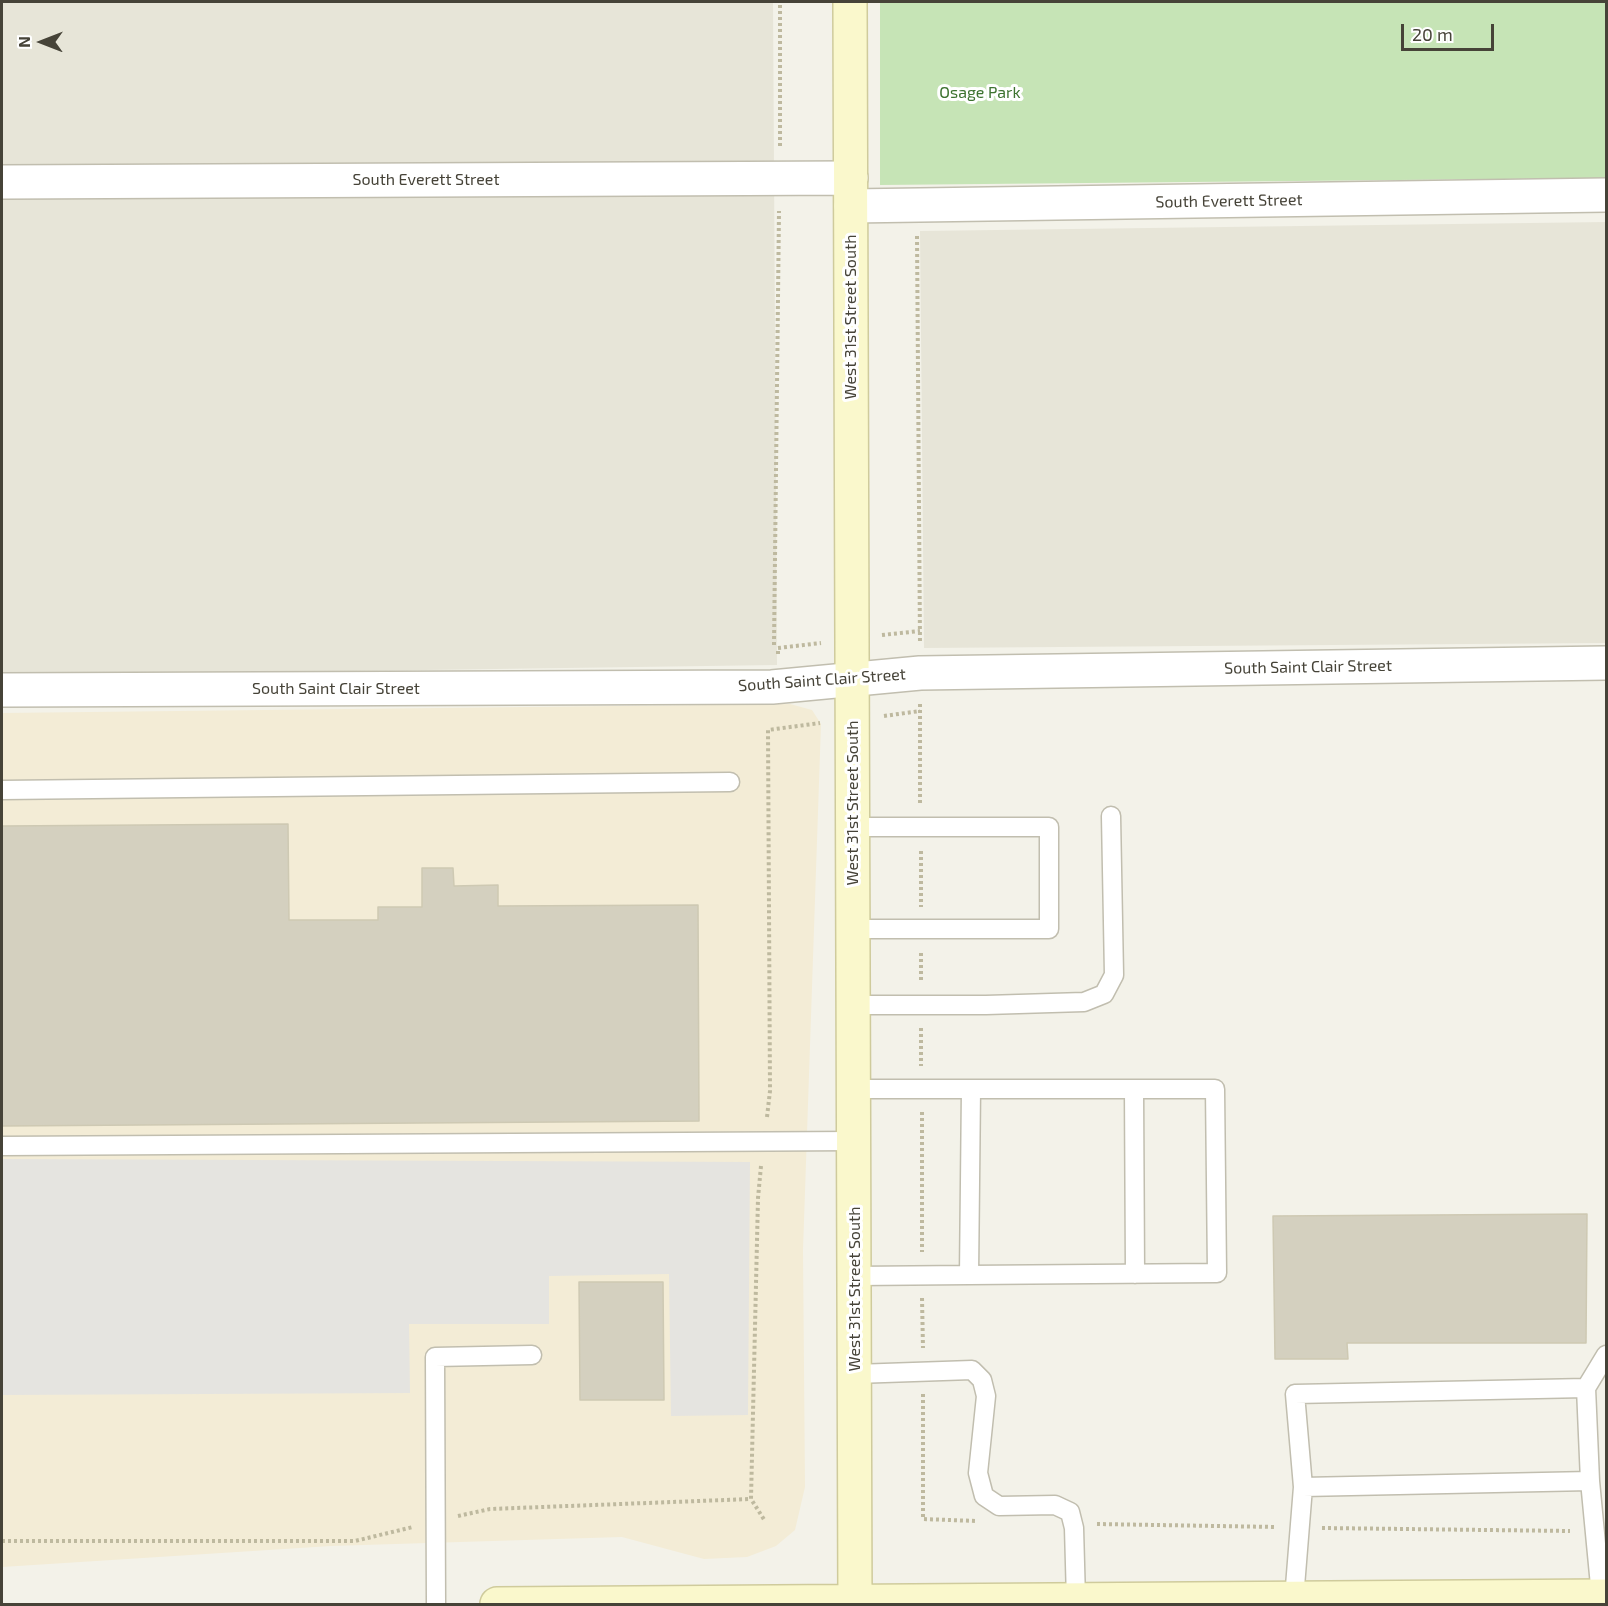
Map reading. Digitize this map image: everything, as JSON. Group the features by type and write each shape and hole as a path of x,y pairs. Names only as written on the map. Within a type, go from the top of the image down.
{"street":[{"name":"West 31st Street South","path":"850,2 855,1604"},
{"name":"South Everett Street","path":"2,182 780,178 850,192 1606,195"},
{"name":"South Saint Clair Street","path":"2,690 772,687 920,673 1606,663"},
{"path":"497,1605 855,1604 1604,1596"}],"lane":[{"path":"2,790 730,782"},
{"path":"854,1005 1084,1002 1104,994 1114,975 1110,816"},
{"path":"854,827 1049,828 1049,929 854,929"},
{"path":"854,1089 1215,1089 1216,1239 1216,1273 855,1276"},
{"path":"969,1275 970,1089"},
{"path":"1134,1089 1135,1274"},
{"path":"2,1146 854,1141"},
{"path":"436,1605 435,1357 532,1355"},
{"path":"1604,1596 1590,1481 1586,1388 1606,1355"},
{"path":"855,1374 972,1370 982,1380 986,1396 978,1473 984,1496 999,1506 1055,1505 1070,1512 1074,1528 1076,1600"},
{"path":"1294,1599 1303,1486 1295,1394 1586,1388"},
{"path":"1303,1486 1590,1481"}],"path":[{"path":"774,645 780,2"},
{"path":"765,1521 751,1499 758,1198 770,1091 768,730 920,711"},
{"path":"2,1541 355,1541 490,1509 751,1499"}],"shaded area":[{"path":"2,2 773,2 777,665 2,676"},
{"path":"1606,222 1606,643 924,648 920,231"},
{"path":"790,704 812,710 821,724 803,1250 805,1487 795,1530 776,1546 747,1557 704,1559 622,1537 331,1546 2,1567 2,713"},
{"path":"2,1159 750,1162 748,1415 671,1416 669,1274 549,1276 549,1324 409,1324 410,1393 2,1395"}],"green space":[{"name":"Osage Park","path":"880,2 1606,2 1606,178 880,185"}],"building":[{"path":"288,824 289,920 378,920 378,907 422,907 422,868 453,868 454,886 498,885 498,906 698,905 699,1121 2,1126 2,826"},
{"path":"1587,1214 1586,1343 1347,1343 1348,1359 1275,1359 1273,1216"},
{"path":"579,1282 663,1282 664,1400 580,1400"}]}
